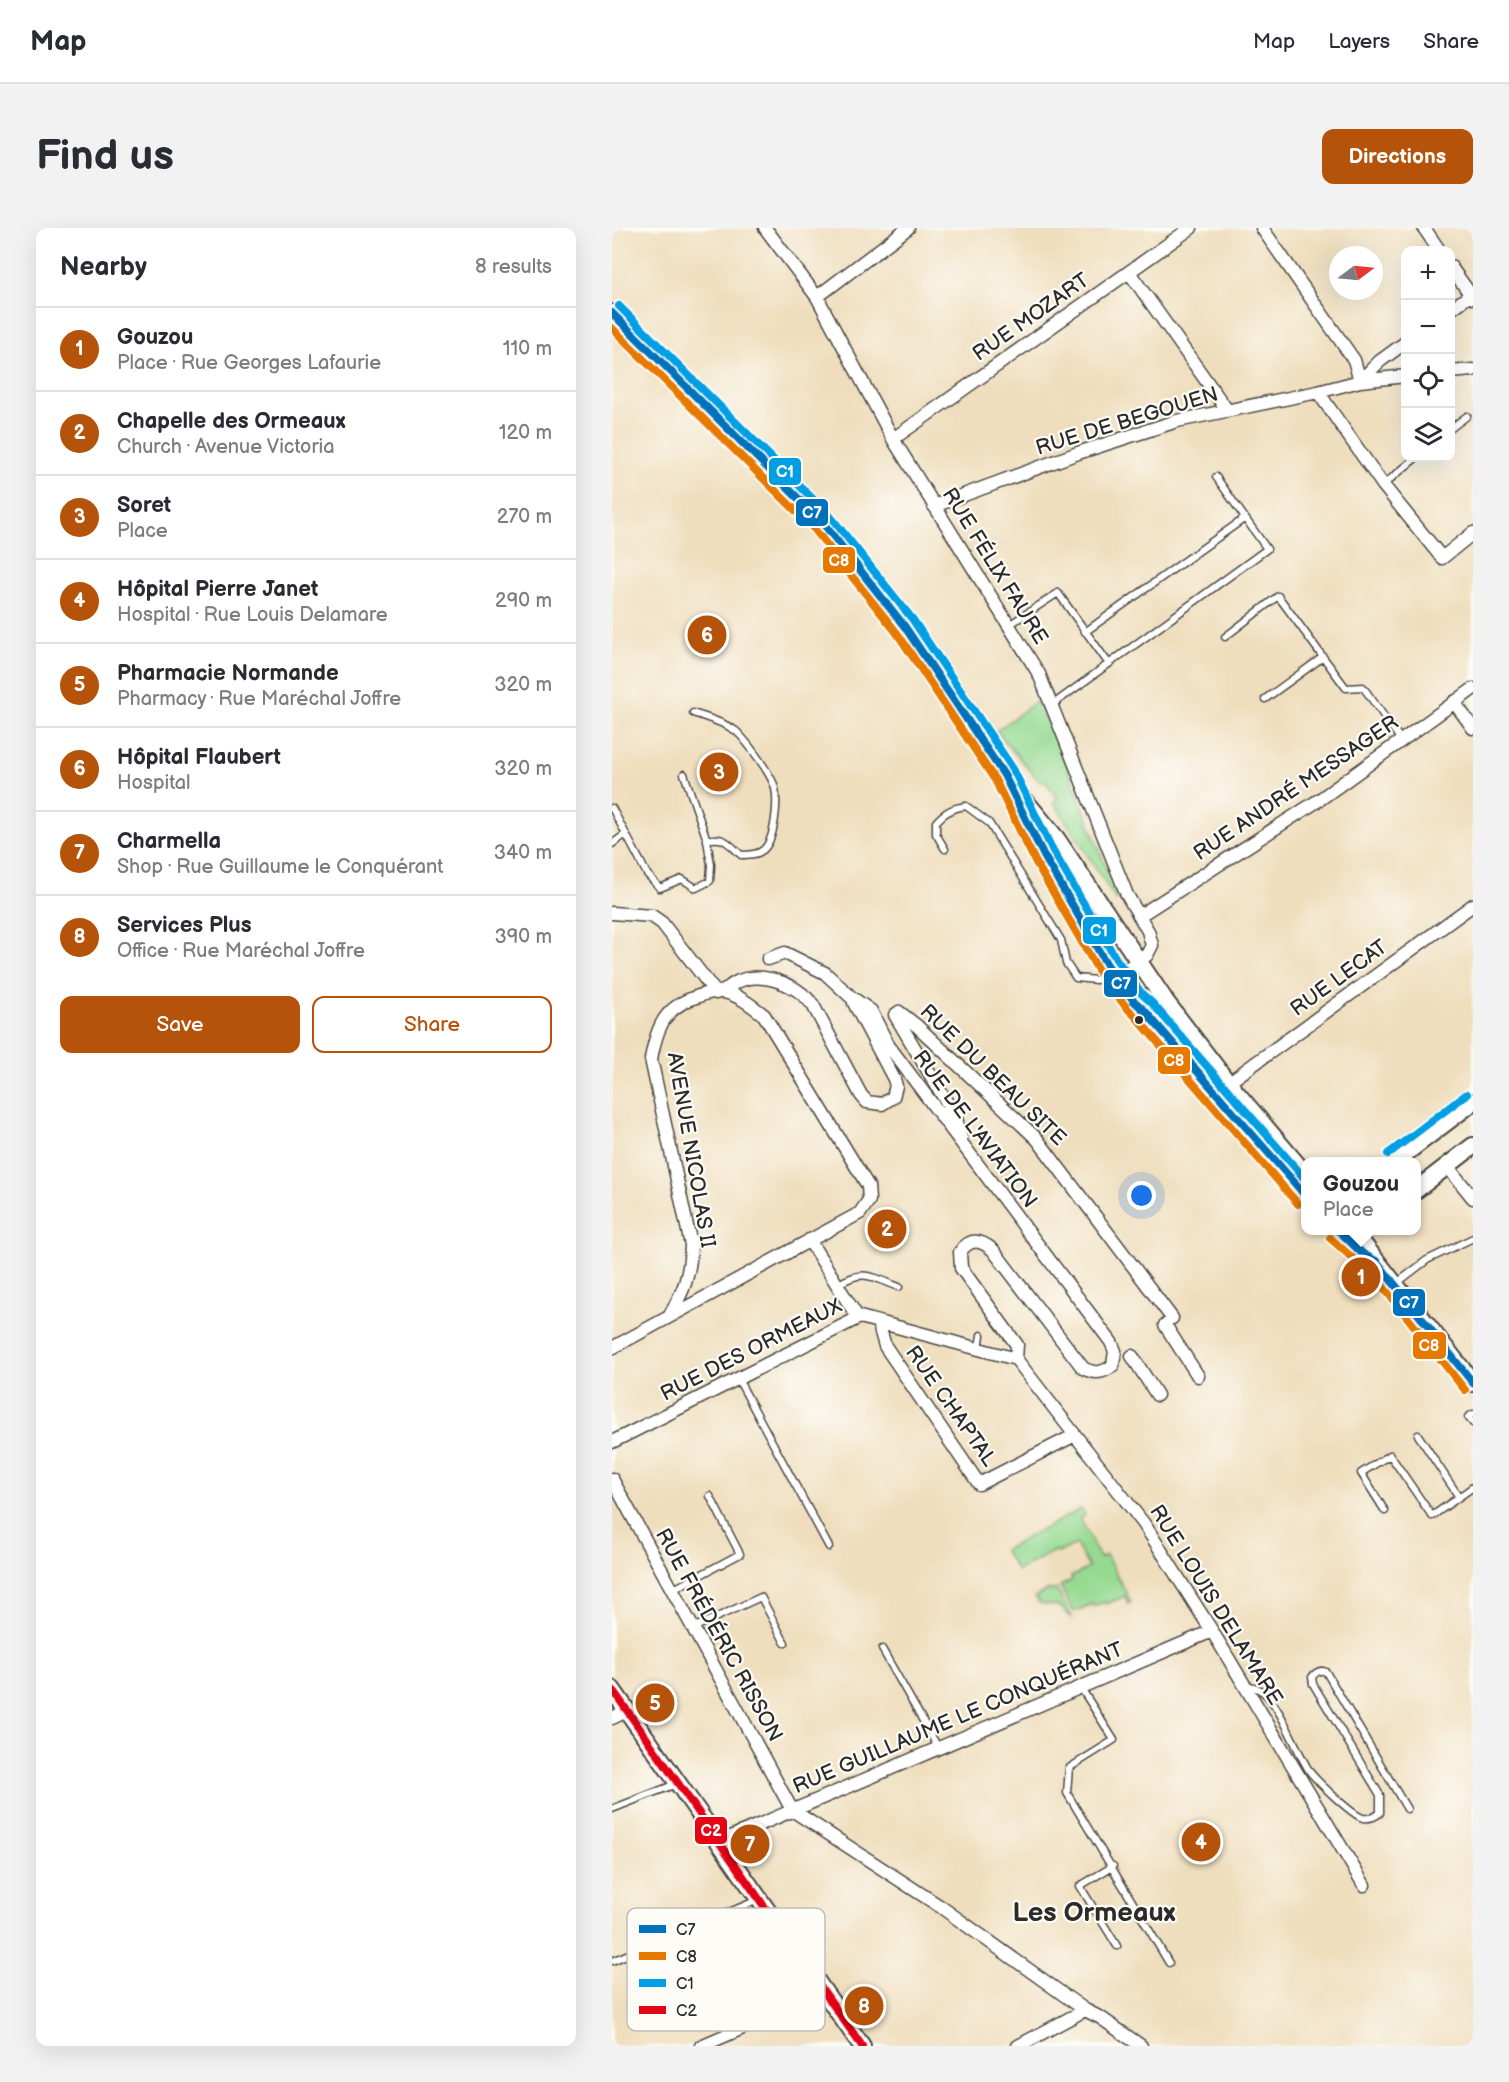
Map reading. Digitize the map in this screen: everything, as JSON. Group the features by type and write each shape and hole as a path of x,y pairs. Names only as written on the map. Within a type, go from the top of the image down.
{"street":[{"name":"RUE FÉLIX FAURE","path":"765,228 817,297 893,439 1039,674 1127,895 1148,932 1152,945 1147,956 1139,962"},
{"path":"817,297 908,228"},
{"name":"RUE MOZART","path":"893,439 1191,228"},
{"path":"1262,228 1354,360 1360,381 1380,361 1401,346"},
{"path":"1424,228 1436,246"},
{"path":"1129,272 1227,410"},
{"path":"1455,273 1472,296 1455,307"},
{"path":"612,313 795,493 829,530 905,627 1004,775 1056,838 1166,1002 1228,1083 1301,1170"},
{"path":"1455,372 1473,370"},
{"name":"RUE DE BEGOUEN","path":"934,506 1078,453 1177,421 1360,381 1401,377"},
{"path":"1318,392 1383,485 1442,558 1473,532"},
{"name":"RUE ANDRÉ MESSAGER","path":"1139,916 1319,800 1473,689"},
{"path":"1454,702 1473,728"},
{"path":"1004,775 1044,856 1115,977 1301,1192"},
{"name":"RUE LECAT","path":"1228,1083 1473,905"},
{"path":"612,913 652,916 662,923 719,992 742,999 764,1015 868,1186 869,1200 860,1212 612,1348"},
{"name":"RUE DE L'AVIATION","path":"768,959 785,953 797,958 825,973 851,997 871,1011 888,1046 1110,1342 1115,1356 1110,1368 1101,1372 1083,1368 993,1250 976,1240 969,1242 960,1252 961,1268 1017,1345 1016,1359"},
{"path":"1115,977 1139,962"},
{"name":"AVENUE NICOLAS II","path":"669,1317 683,1292 690,1267 691,1245 651,1059 655,1038 662,1020 675,1006 690,999 719,992 735,982 749,979 782,982 807,997 813,1005 861,1095 867,1102 882,1104 893,1097 896,1086 894,1079 851,997"},
{"name":"RUE DU BEAU SITE","path":"963,1145 956,1118 895,1015 899,1012 926,1034 1037,1139 1169,1322 1198,1376"},
{"path":"1399,1157 1473,1102"},
{"path":"1421,1186 1473,1146"},
{"path":"1447,1166 1473,1198"},
{"path":"1342,1235 1363,1254 1376,1261"},
{"path":"1357,1235 1394,1285 1473,1383"},
{"path":"809,1240 858,1318"},
{"name":"RUE DES ORMEAUX","path":"612,1442 858,1318 1016,1359"},
{"name":"RUE CHAPTAL","path":"878,1322 885,1346 979,1484 1075,1435"},
{"path":"1132,1356 1157,1395"},
{"name":"RUE LOUIS DELAMARE","path":"1016,1359 1144,1524 1245,1685 1364,1885"},
{"name":"RUE FRÉDÉRIC RISSON","path":"612,1479 792,1810"},
{"name":"RUE GUILLAUME LE CONQUÉRANT","path":"719,1842 1212,1631"},
{"path":"612,1689 620,1714 678,1783 765,1908"},
{"path":"792,1810 940,1907 1085,2010 1101,2018 1141,2046"},
{"path":"825,1994 862,2046"},
{"path":"1018,2046 1085,2010"},
{"path":"701,2046 736,2031"}],"lane":[{"path":"1455,425 1467,416"},
{"path":"1383,485 1411,462"},
{"path":"1052,705 1267,549 1216,477"},
{"path":"1086,632 1245,518"},
{"path":"1008,625 1058,593 1108,664"},
{"path":"1225,637 1278,597 1346,688 1363,687 1401,740"},
{"path":"1265,699 1323,657"},
{"path":"693,713 736,731 766,768 775,787 777,810 770,840 763,850 741,855 725,840 716,837 707,840"},
{"path":"612,808 647,874 660,888 682,879 696,888 710,881 711,865 707,840 684,774"},
{"path":"945,849 936,834 936,822 944,813 966,806 989,824 1061,940 1066,963 1076,978 1096,980 1115,977"},
{"path":"612,844 626,834"},
{"path":"1394,1285 1427,1260 1473,1238"},
{"path":"837,1285 860,1274 899,1287"},
{"path":"979,1349 981,1335"},
{"path":"738,1378 829,1547"},
{"path":"1473,1414 1468,1417 1473,1423"},
{"path":"1418,1435 1459,1497"},
{"path":"1385,1511 1360,1473 1390,1455 1432,1516 1473,1487"},
{"path":"672,1590 740,1554 710,1496"},
{"path":"693,1628 761,1597 785,1643"},
{"path":"882,1649 939,1749"},
{"path":"1245,1685 1263,1692 1272,1702 1311,1773 1351,1812 1364,1818 1375,1817 1380,1813 1380,1795 1312,1684 1312,1677 1316,1672 1322,1670 1326,1672 1407,1809"},
{"path":"1081,1688 1114,1740 1069,1768 1067,1793 1113,1866 1169,1963"},
{"path":"612,1809 678,1783"},
{"path":"1113,1866 1080,1886 1117,1946"},
{"path":"738,1908 759,1899"},
{"path":"612,1961 627,1955"}],"green space":[{"path":"1037,701 1057,739 1118,899 1116,900 1054,802 1057,798 1045,781 1041,783 996,731"},
{"path":"1081,1509 1085,1515 1080,1518 1100,1558 1106,1555 1131,1602 1128,1604 1125,1596 1106,1604 1104,1602 1094,1606 1092,1604 1073,1611 1060,1586 1072,1580 1071,1577 1089,1568 1076,1544 1058,1553 1056,1550 1017,1571 1004,1550"},
{"path":"1049,1589 1051,1591 1056,1589 1073,1619 1059,1606 1040,1603 1035,1597"}],"transit line":[{"name":"C1","path":"619,306 830,516 913,620 1013,769 1053,851 1116,959 1142,994 1301,1174"},
{"name":"C7","path":"612,313 823,523 905,627 1004,775 1044,856 1107,965 1134,1001 1301,1190"},
{"name":"C8","path":"612,328 815,530 897,633 995,780 1035,861 1098,970 1126,1007 1298,1204"},
{"name":"C1","path":"1388,1154 1467,1094"},
{"name":"C7","path":"1343,1235 1363,1254 1376,1261 1473,1383"},
{"name":"C8","path":"1330,1238 1357,1262 1369,1269 1465,1390"},
{"name":"C2","path":"612,1689 765,1908"},
{"name":"C2","path":"825,1993 862,2046"}],"place":[{"name":"Hôpital Flaubert","path":"707,635"},
{"name":"Soret","path":"719,772"},
{"name":"Chapelle des Ormeaux","path":"887,1229"},
{"name":"Gouzou","path":"1361,1277"},
{"name":"Pharmacie Normande","path":"655,1703"},
{"name":"Hôpital Pierre Janet","path":"1201,1842"},
{"name":"Charmella","path":"750,1844"},
{"name":"Services Plus","path":"864,2006"}],"district":[{"name":"Les Ormeaux","path":"1094,1913"}]}
